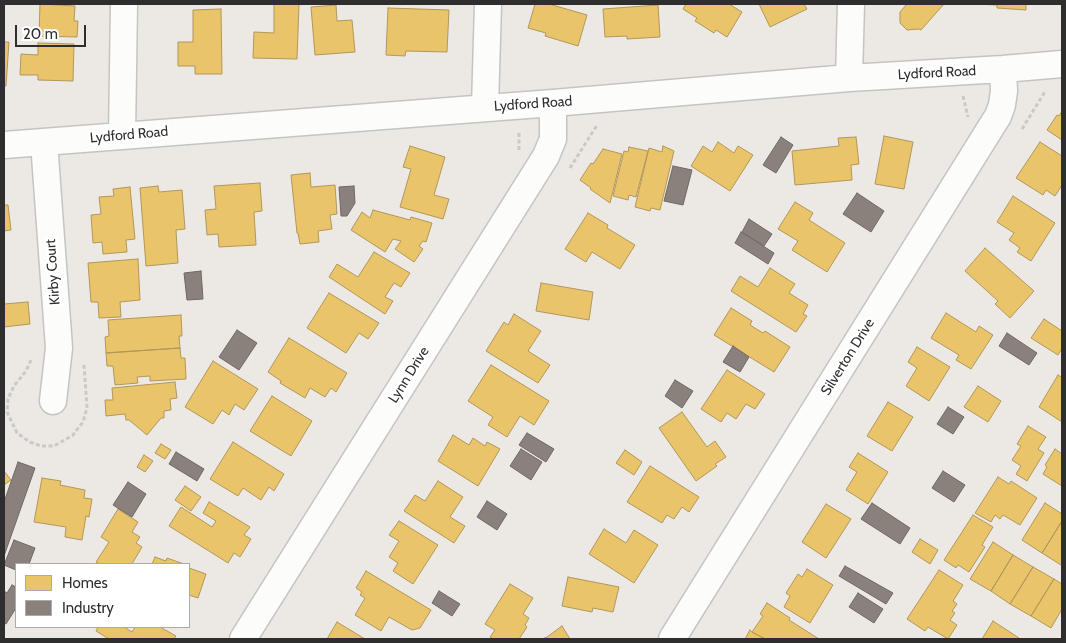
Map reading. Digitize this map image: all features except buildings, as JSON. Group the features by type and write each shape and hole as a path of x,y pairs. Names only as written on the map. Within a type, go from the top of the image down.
{"street":[{"path":"122,135 124,4"},
{"path":"485,107 488,4"},
{"path":"849,78 851,4"},
{"name":"Lydford Road","path":"4,145 553,103 849,78 1062,64"},
{"name":"Silverton Drive","path":"672,639 998,116 1004,91 1003,69"},
{"name":"Lynn Drive","path":"243,639 546,156 554,139 553,103"},
{"name":"Kirby Court","path":"44,142 59,348 53,401"}]}
